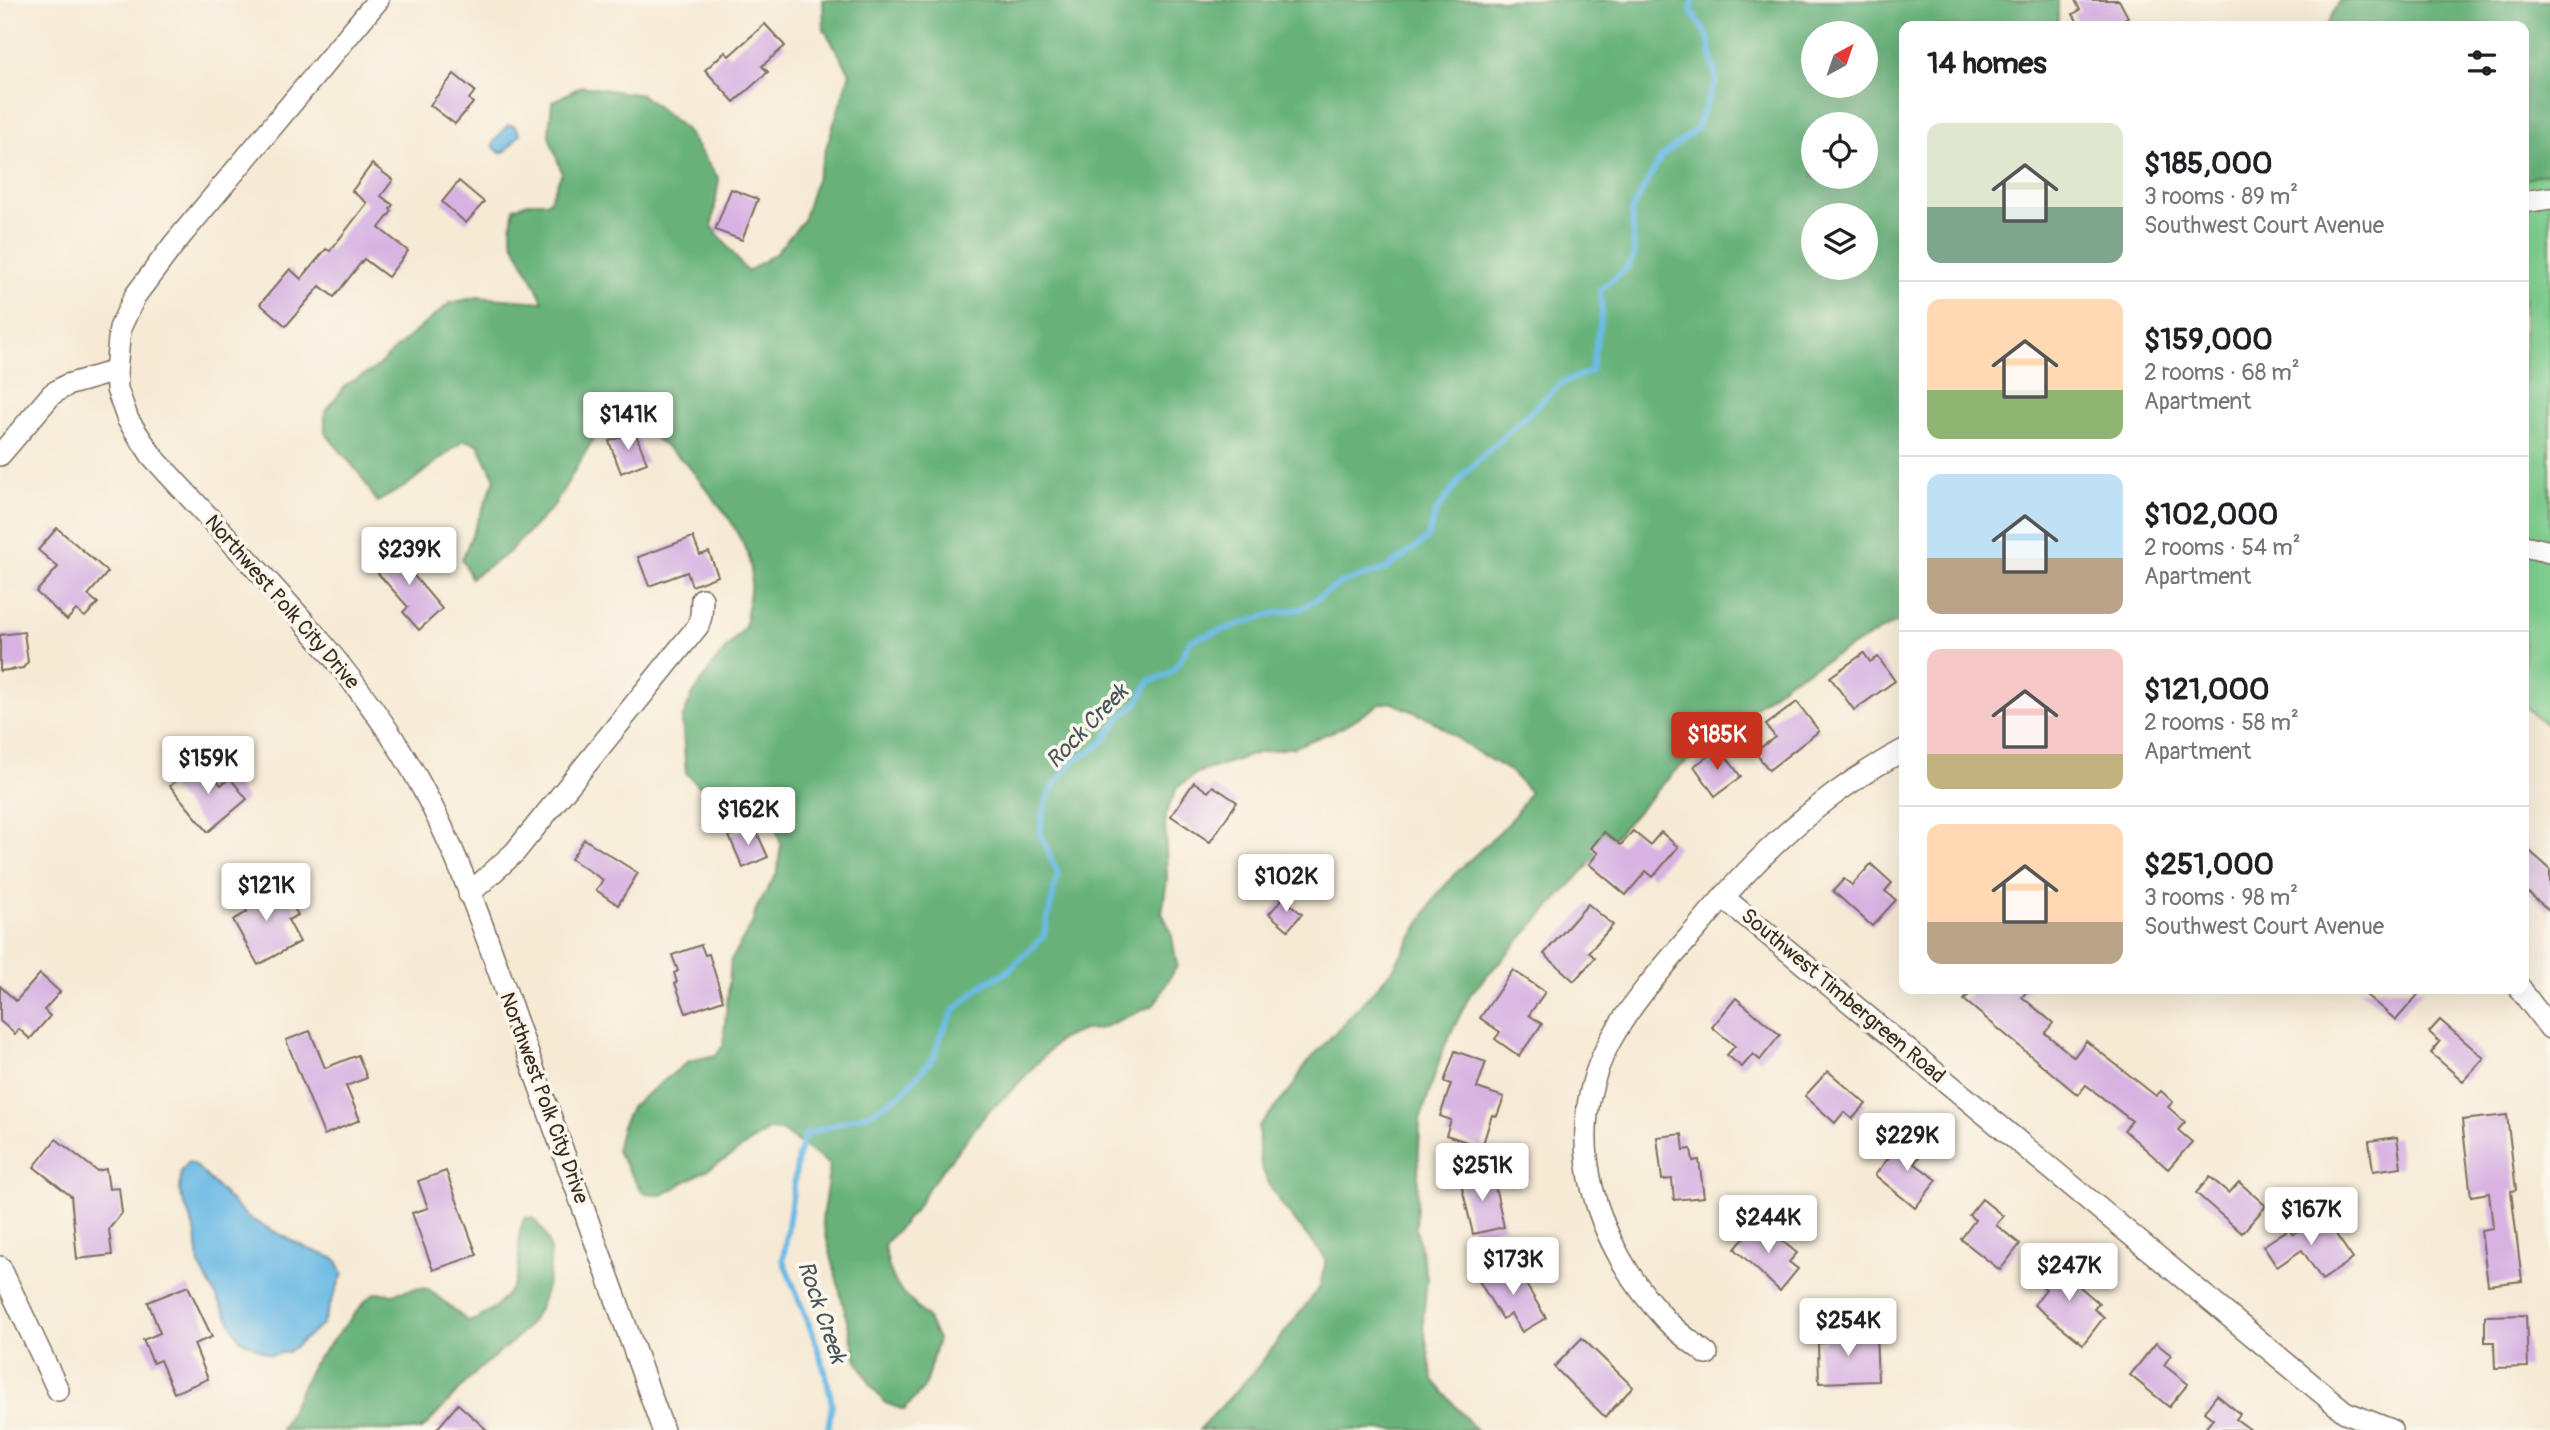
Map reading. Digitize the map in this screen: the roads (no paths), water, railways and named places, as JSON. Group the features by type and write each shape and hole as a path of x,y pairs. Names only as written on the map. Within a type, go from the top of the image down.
{"street":[{"name":"Northwest Polk City Drive","path":"378,0 154,268 135,296 120,328 117,389 128,420 152,456 317,636 380,718 418,779 469,894 663,1430"},
{"path":"2529,201 2550,198"},
{"path":"0,455 52,394 67,385 116,371"},
{"path":"2529,547 2550,552"},
{"path":"469,894 514,852 698,626 702,599"},
{"path":"1707,1354 1668,1322 1640,1290 1613,1247 1595,1206 1587,1163 1585,1122 1594,1078 1609,1044 1630,1009 1763,853 1820,804 1880,762 1899,752"},
{"name":"Southwest Timbergreen Road","path":"1723,897 2334,1403 2348,1423 2391,1430"},
{"path":"2524,994 2550,1028"},
{"path":"0,1267 58,1390"}],"water":[{"path":"508,125 514,125 520,134 506,151 500,153 493,143"},
{"path":"189,1162 248,1218 306,1248 336,1259 343,1273 322,1325 288,1352 270,1355 240,1339 199,1265 196,1234 180,1192 181,1171"}],"waterway":[{"name":"Rock Creek","path":"828,1430 832,1404 826,1375 783,1260 798,1156 805,1135 873,1112 902,1093 934,1057 941,1035 955,1009 985,983 1007,972 1043,937 1058,874 1040,834 1042,816 1051,790 1074,759 1102,743 1122,715 1137,704 1150,680 1165,675 1176,667 1191,640 1275,613 1301,609 1341,583 1386,569 1427,539 1436,512 1464,474 1560,384 1591,371 1602,313 1600,290 1628,267 1634,256 1632,210 1661,157 1696,129 1716,81 1708,37 1691,11 1693,0"}]}
